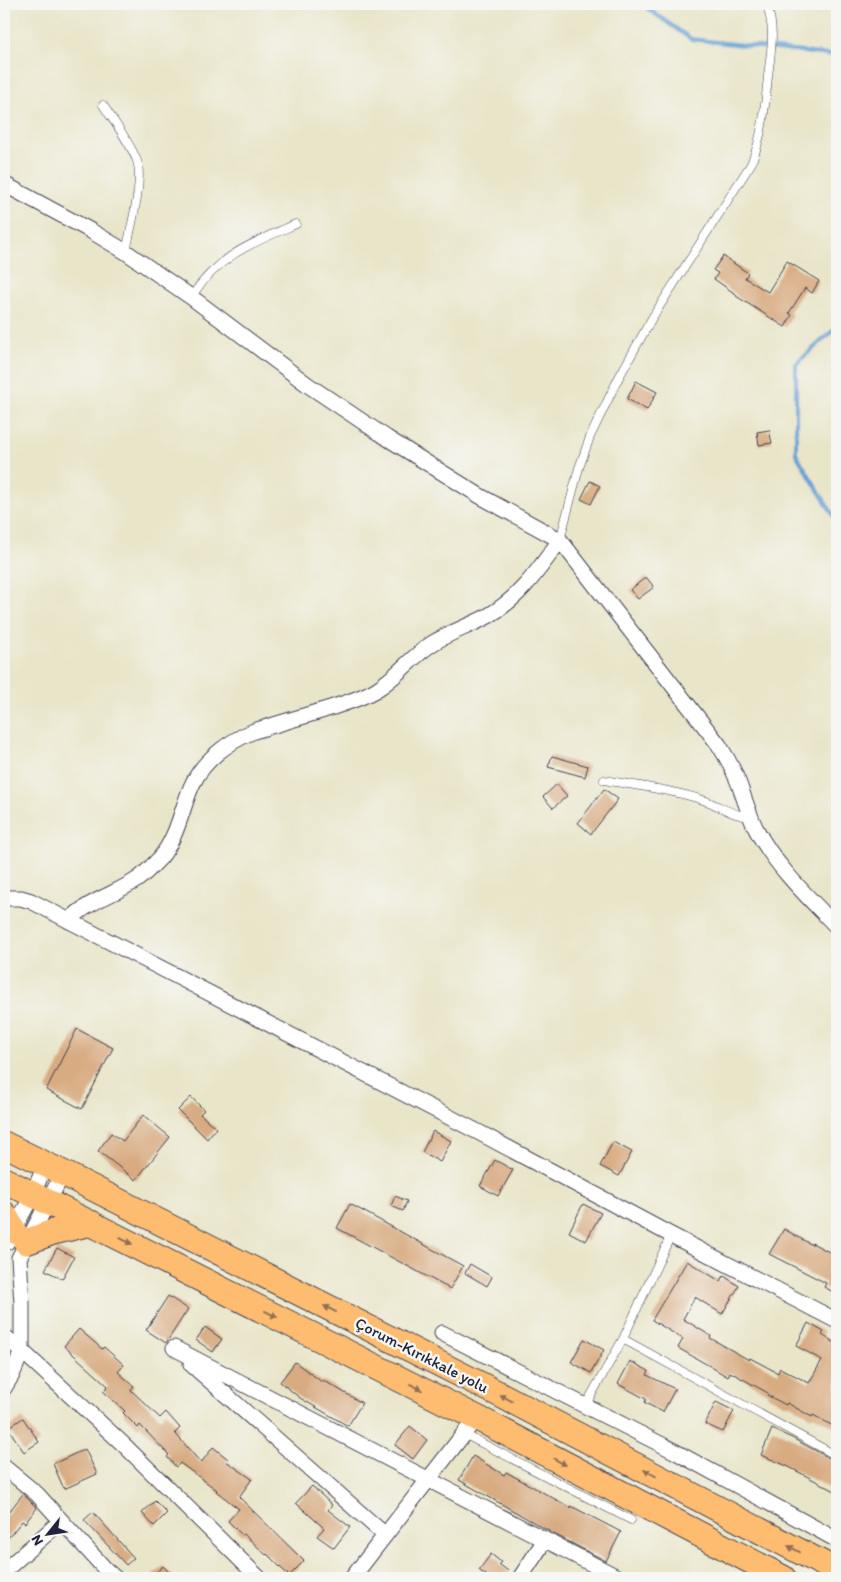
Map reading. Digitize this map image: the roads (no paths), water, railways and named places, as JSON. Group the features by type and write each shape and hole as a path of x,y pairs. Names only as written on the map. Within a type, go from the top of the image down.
{"highway":[{"name":"Çorum-Kırıkkale yolu","path":"4,1144 499,1394 837,1571"},
{"name":"Çorum-Kırıkkale yolu","path":"4,1180 91,1223 470,1426 783,1578"},
{"path":"12,1238 53,1232 91,1223"}],"street":[{"path":"4,184 126,252 191,297 308,385 387,438 480,496 560,540 719,745 736,777 749,816 764,844 786,873 837,927"},
{"path":"69,921 80,911 138,879 161,857 175,834 193,784 206,765 223,748 254,731 354,700 376,690 433,643 486,618 513,599 531,581 560,540"},
{"path":"4,898 21,898 31,901 837,1321"},
{"path":"4,1388 12,1375 22,1351 22,1303 12,1238 40,1198 54,1169"},
{"path":"442,1333 674,1452 837,1540"},
{"path":"4,1336 122,1444 259,1578"},
{"path":"385,1535 174,1348 619,1578"},
{"path":"352,1578 470,1426"},
{"path":"4,1467 37,1494 115,1578"},
{"path":"4,1571 61,1521"},
{"path":"520,1578 545,1540"}],"lane":[{"path":"560,540 570,499 590,437 618,379 656,310 751,164 761,139 773,42 771,19 766,4"},
{"path":"103,104 134,152 140,172 126,252"},
{"path":"191,297 205,278 224,260 249,245 296,224"},
{"path":"604,780 689,796 740,816 749,816"},
{"path":"585,1406 623,1339 671,1235"},
{"path":"623,1339 837,1456"},
{"path":"470,1426 631,1520"}],"waterway":[{"path":"641,4 691,39 837,56"},
{"path":"837,327 796,364 796,454 837,521"}]}
